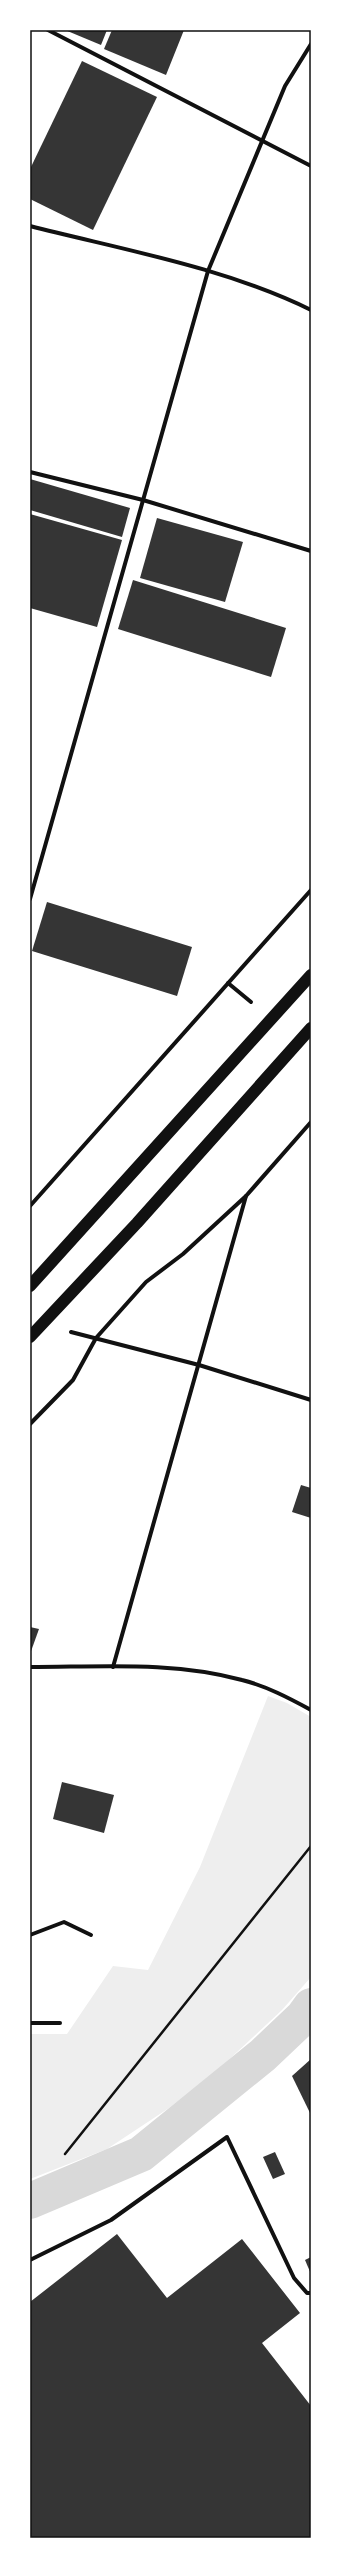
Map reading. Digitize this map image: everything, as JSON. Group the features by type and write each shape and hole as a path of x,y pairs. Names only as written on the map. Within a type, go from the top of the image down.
{"highway":[{"path":"30,1286 311,975"},
{"path":"30,1337 137,1223 311,1028"}],"street":[{"path":"48,30 311,166"},
{"path":"30,899 208,271 285,86 311,44"},
{"path":"30,226 208,271 281,295 311,310"},
{"path":"30,472 143,500 311,551"},
{"path":"30,1206 311,890"},
{"path":"228,983 251,1002"},
{"path":"30,1424 73,1380 96,1338 146,1282 183,1254 246,1196 311,1122"},
{"path":"113,1667 246,1196"},
{"path":"71,1332 199,1365 311,1400"},
{"path":"30,1667 189,1669 242,1680 289,1698 311,1710"},
{"path":"30,1935 64,1922 91,1935"},
{"path":"30,2024 60,2023"},
{"path":"30,2260 111,2220 227,2137 294,2278 307,2293 311,2293"}],"path":[{"path":"65,2154 311,1846"}],"shaded area":[{"path":"268,1696 287,1703 311,1717 311,1977 282,2010 220,2068 169,2108 107,2149 30,2179 30,2034 67,2034 113,1966 148,1970 200,1867"}],"building":[{"path":"65,30 107,30 101,45"},
{"path":"112,30 184,30 166,75 104,49"},
{"path":"82,61 157,97 93,230 30,199 30,169"},
{"path":"30,479 130,508 122,537 30,510"},
{"path":"30,514 122,540 97,627 30,608"},
{"path":"157,518 243,542 225,602 140,578"},
{"path":"133,580 286,628 271,677 118,629"},
{"path":"47,902 192,947 177,996 32,951"},
{"path":"301,1485 311,1488 311,1518 292,1512"},
{"path":"30,1627 39,1629 30,1654"},
{"path":"62,1782 114,1795 104,1833 53,1819"},
{"path":"311,2059 311,2115 292,2076"},
{"path":"275,2152 285,2174 273,2179 263,2157"},
{"path":"117,2234 167,2298 242,2239 300,2313 262,2343 311,2406 311,2538 30,2538 30,2302"},
{"path":"311,2257 311,2274 305,2260"}],"waterway":[{"path":"30,2201 141,2154 263,2055 303,2017 311,2006"}]}
